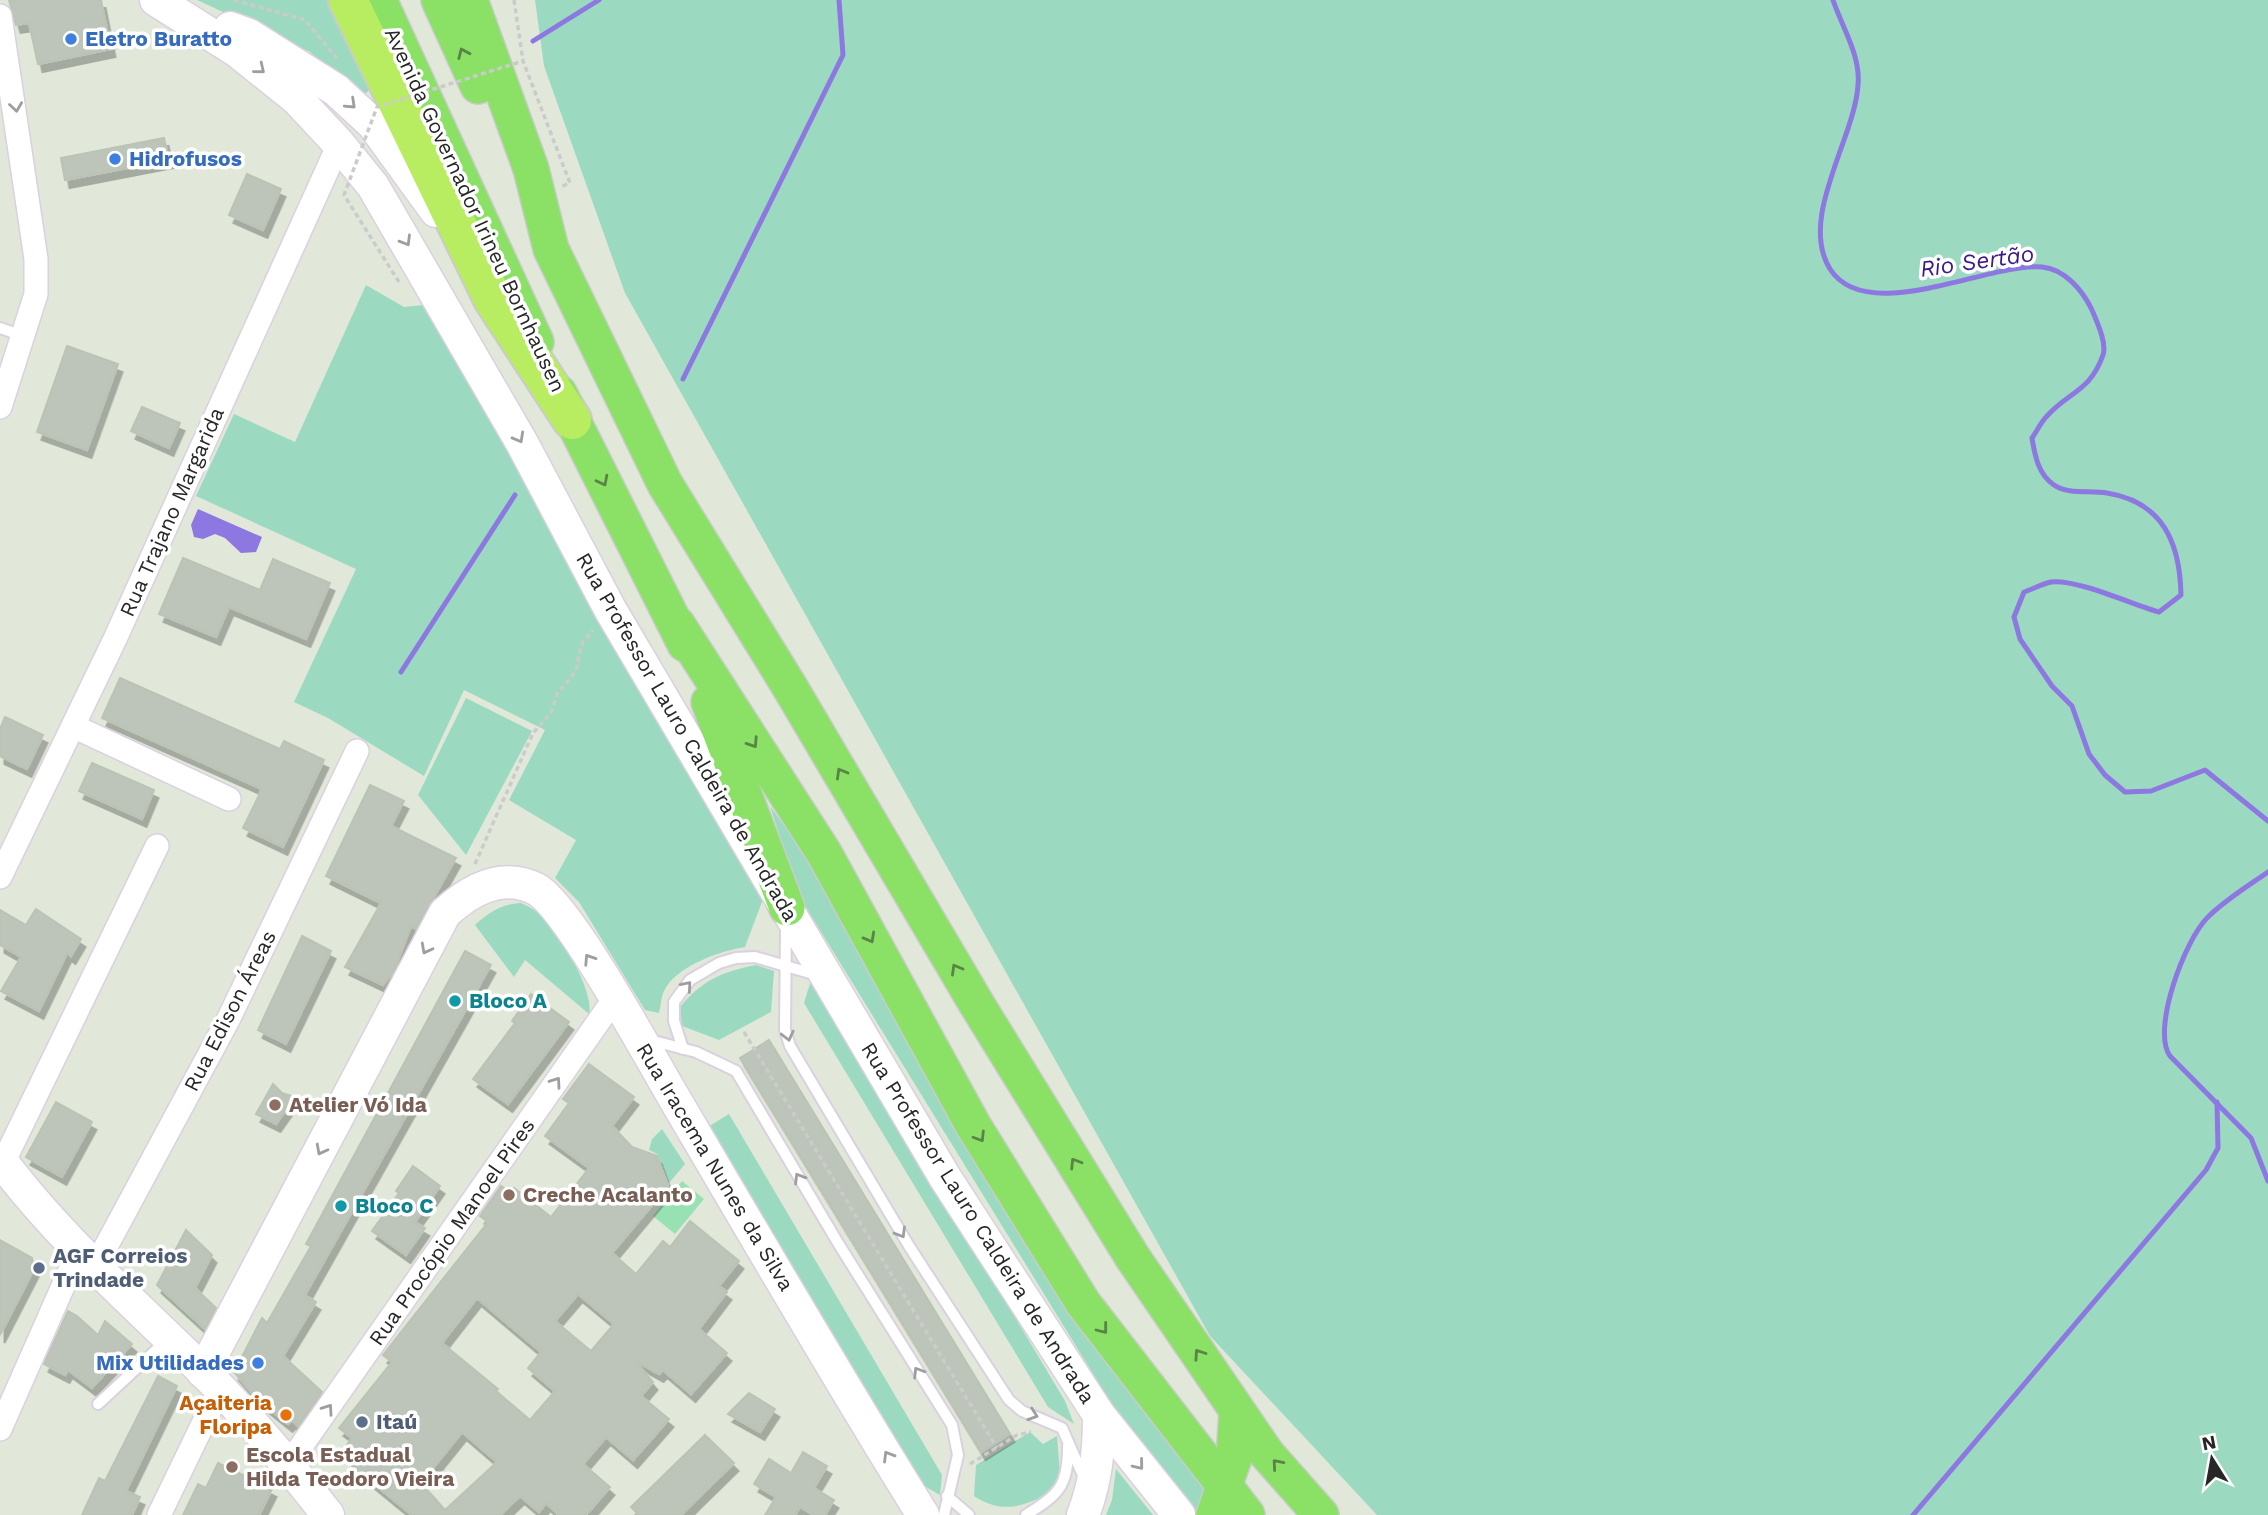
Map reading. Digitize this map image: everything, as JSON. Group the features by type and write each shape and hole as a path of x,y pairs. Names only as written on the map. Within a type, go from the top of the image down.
{"highway":[{"path":"348,0 493,299 572,420"}],"main road":[{"name":"Avenida Governador Irineu Bornhausen","path":"379,0 572,420 677,624"},
{"path":"439,0 551,249 665,484 791,689 1004,1050 1133,1258 1268,1454 1321,1515"},
{"path":"470,0 531,169 551,249"},
{"path":"160,2 249,35 336,90 373,124 416,181 493,299"},
{"name":"Rua Professor Lauro Caldeira de Andrada","path":"160,2 257,67 297,99 340,144 373,186 522,443 610,609 946,1179 1099,1415 1179,1515"},
{"path":"677,624 786,908"},
{"path":"677,624 824,853 973,1125 1083,1303 1219,1501 1248,1515"},
{"name":"Rua Iracema Nunes da Silva","path":"466,894 487,884 508,883 535,889 554,904 935,1506"},
{"path":"212,1380 445,913 466,894"},
{"path":"2,1161 87,1259 212,1380 289,1465 327,1515"},
{"path":"1219,1501 1234,1458 1237,1411"},
{"path":"1086,1505 1098,1451 1099,1415"}],"street":[{"path":"0,16 36,259 36,295 23,337 4,381 0,407"},
{"name":"Rua Trajano Margarida","path":"0,877 73,726 340,144"},
{"path":"73,726 229,799"},
{"name":"Rua Edison Áreas","path":"0,1429 87,1259 229,1018 357,751"},
{"path":"2,1161 157,846"},
{"name":"Rua Procópio Manoel Pires","path":"289,1465 615,998"},
{"path":"159,1515 212,1380"}],"lane":[{"path":"0,328 23,337"},
{"path":"786,908 785,1030 790,1046 909,1246 1009,1400 1022,1412 1045,1419 1066,1436 1086,1505"},
{"path":"683,1049 674,1021 674,1002 690,980 719,963 736,957 767,959 786,968 824,976"},
{"path":"638,1037 683,1049 736,1071 838,1243 952,1425 958,1455 935,1506"},
{"path":"98,1404 169,1338"},
{"path":"1026,1515 1054,1497 1064,1483 1066,1436"},
{"path":"935,1506 944,1515"},
{"path":"935,1506 968,1515"}],"path":[{"path":"234,0 305,20"},
{"path":"514,0 523,61 570,183"},
{"path":"400,282 344,195 377,107 523,61"},
{"path":"466,894 478,855 533,733 551,713 557,694 576,671 580,645 610,609"},
{"path":"744,1032 997,1448 1028,1432 1066,1436"}],"green space":[{"path":"197,0 332,0 377,83 361,98 310,52"},
{"path":"535,0 2268,0 2268,1515 1377,1515 1210,1336 625,293 544,66"},
{"path":"366,285 404,307 424,305 763,899 745,947 712,956 678,974 664,991 659,1013 645,1010 579,902 555,878 576,840 509,800 545,730 464,690 424,776 328,718 294,702 356,569 196,496 234,414 295,442"},
{"path":"466,698 532,731 466,855 418,795"},
{"path":"770,806 845,909 1208,1483 1197,1515 1194,1515 1124,1424 799,896"},
{"path":"521,903 540,914 565,946 586,990 589,1014 525,960 514,977 475,925 496,910"},
{"path":"756,965 774,971 771,1012 719,1040 682,1026 680,1007 696,990 723,974"},
{"path":"812,977 1065,1401 1074,1424 1048,1407 804,1003"},
{"path":"729,1114 942,1475 940,1495 921,1484 708,1127"},
{"path":"662,1129 685,1164 669,1183 657,1154 649,1150 652,1139"},
{"path":"682,1181 704,1199 675,1234 653,1216"},
{"path":"1030,1432 1043,1444 1057,1436 1060,1474 1057,1488 1025,1504 1005,1507 974,1496 976,1465"},
{"path":"1116,1469 1153,1515 1106,1515 1112,1500"}],"shaded area":[{"path":"198,509 262,537 256,552 241,553 225,538 215,534 203,539 194,537 191,525"}],"building":[{"path":"9,0 101,0 111,49 38,64 29,23 16,25"},
{"name":"Hidrofusos","path":"164,138 169,160 65,180 61,158"},
{"path":"247,174 281,189 263,230 229,215"},
{"path":"67,346 118,364 87,450 37,432"},
{"path":"142,407 180,423 169,448 131,431"},
{"path":"183,558 260,590 273,559 330,583 306,639 229,607 216,637 159,614"},
{"path":"120,678 280,749 284,741 324,760 283,847 243,828 262,789 102,718"},
{"path":"5,717 43,735 27,769 0,756 0,729"},
{"path":"92,763 154,790 142,819 79,791"},
{"path":"370,785 404,801 391,826 456,858 416,929 411,926 394,971 383,985 345,967 381,903 326,876"},
{"path":"36,909 81,939 71,956 67,953 39,1011 1,991 21,957 0,945 0,910 26,925"},
{"path":"302,936 331,951 286,1044 258,1030"},
{"path":"465,951 491,965 305,1295 316,1302 283,1356 322,1392 298,1426 292,1420 288,1424 257,1399 234,1372 262,1318 267,1323 311,1246 306,1244"},
{"path":"531,994 569,1022 508,1104 473,1079 515,1023 512,1021"},
{"path":"769,1040 1010,1434 981,1452 740,1058"},
{"path":"589,1064 634,1097 612,1126 632,1147 657,1156 668,1186 612,1253 636,1274 663,1241 670,1247 690,1221 739,1261 719,1286 727,1292 699,1329 727,1353 691,1394 663,1370 659,1374 634,1360 653,1382 641,1396 669,1419 633,1460 606,1437 583,1464 610,1487 586,1515 559,1515 546,1503 539,1512 520,1496 500,1515 412,1515 352,1466 360,1457 346,1446 352,1438 339,1428 392,1362 383,1355 488,1222 480,1216 501,1186 510,1193 514,1188 551,1217 589,1168 545,1136 569,1103 563,1099","holes":["578,1294 614,1324 591,1351 555,1321","477,1298 541,1352 528,1368 555,1391 530,1420 496,1391 498,1389 442,1343","462,1432 497,1462 445,1510 421,1483"]},
{"name":"Atelier Vó Ida","path":"273,1084 282,1093 295,1097 276,1124 256,1114"},
{"path":"56,1102 92,1122 62,1177 26,1157"},
{"path":"413,1166 440,1186 415,1222 425,1228 406,1255 372,1231 399,1193 396,1191"},
{"path":"186,1230 212,1255 195,1288 216,1308 205,1329 157,1285"},
{"path":"0,1240 32,1258 34,1269 0,1335"},
{"path":"68,1311 98,1335 105,1321 132,1344 92,1388 68,1370 65,1375 44,1364"},
{"path":"158,1376 177,1386 126,1491 140,1497 132,1515 82,1515 99,1478 105,1481"},
{"path":"749,1393 775,1409 760,1432 728,1414"},
{"path":"705,1435 734,1463 681,1515 639,1515 631,1507"},
{"path":"803,1452 827,1466 814,1488 834,1500 825,1515 814,1515 800,1507 795,1515 765,1515 776,1497 754,1484 769,1459 791,1473"},
{"path":"218,1463 272,1489 259,1515 183,1515 198,1484 206,1488"}],"waterway":[{"path":"533,41 599,0"},
{"path":"683,379 843,55 839,0"},
{"name":"Rio Sertão","path":"1833,0 1854,52 1858,85 1855,106 1831,178 1820,226 1822,249 1830,269 1848,285 1871,292 1899,293 2019,268 2042,267 2066,276 2084,296 2092,310 2101,332 2104,350 2092,377 2047,416 2032,438 2038,464 2044,476 2060,488 2107,493 2142,505 2165,528 2177,558 2181,595 2159,612 2089,588 2062,582 2051,582 2024,592 2014,617 2020,639 2052,686 2072,706 2089,754 2105,775 2125,792 2151,791 2205,770 2268,821"},
{"path":"401,672 515,495"},
{"name":"Rio Sertão","path":"2268,872 2222,905 2199,928 2173,985 2165,1026 2165,1043 2170,1056 2251,1138 2268,1181"},
{"path":"1913,1515 2206,1170 2218,1148 2217,1102"}],"place":[{"name":"Eletro Buratto","path":"71,39"},
{"name":"Hidrofusos","path":"115,159"},
{"name":"Bloco A","path":"455,1001"},
{"name":"Atelier Vó Ida","path":"275,1105"},
{"name":"Creche Acalanto","path":"509,1195"},
{"name":"Bloco C","path":"341,1206"},
{"name":"AGF Correios Trindade","path":"39,1268"},
{"name":"Mix Utilidades","path":"258,1363"},
{"name":"Açaiteria Floripa","path":"286,1415"},
{"name":"Itaú","path":"362,1422"},
{"name":"Escola Estadual Hilda Teodoro Vieira","path":"232,1467"}]}
